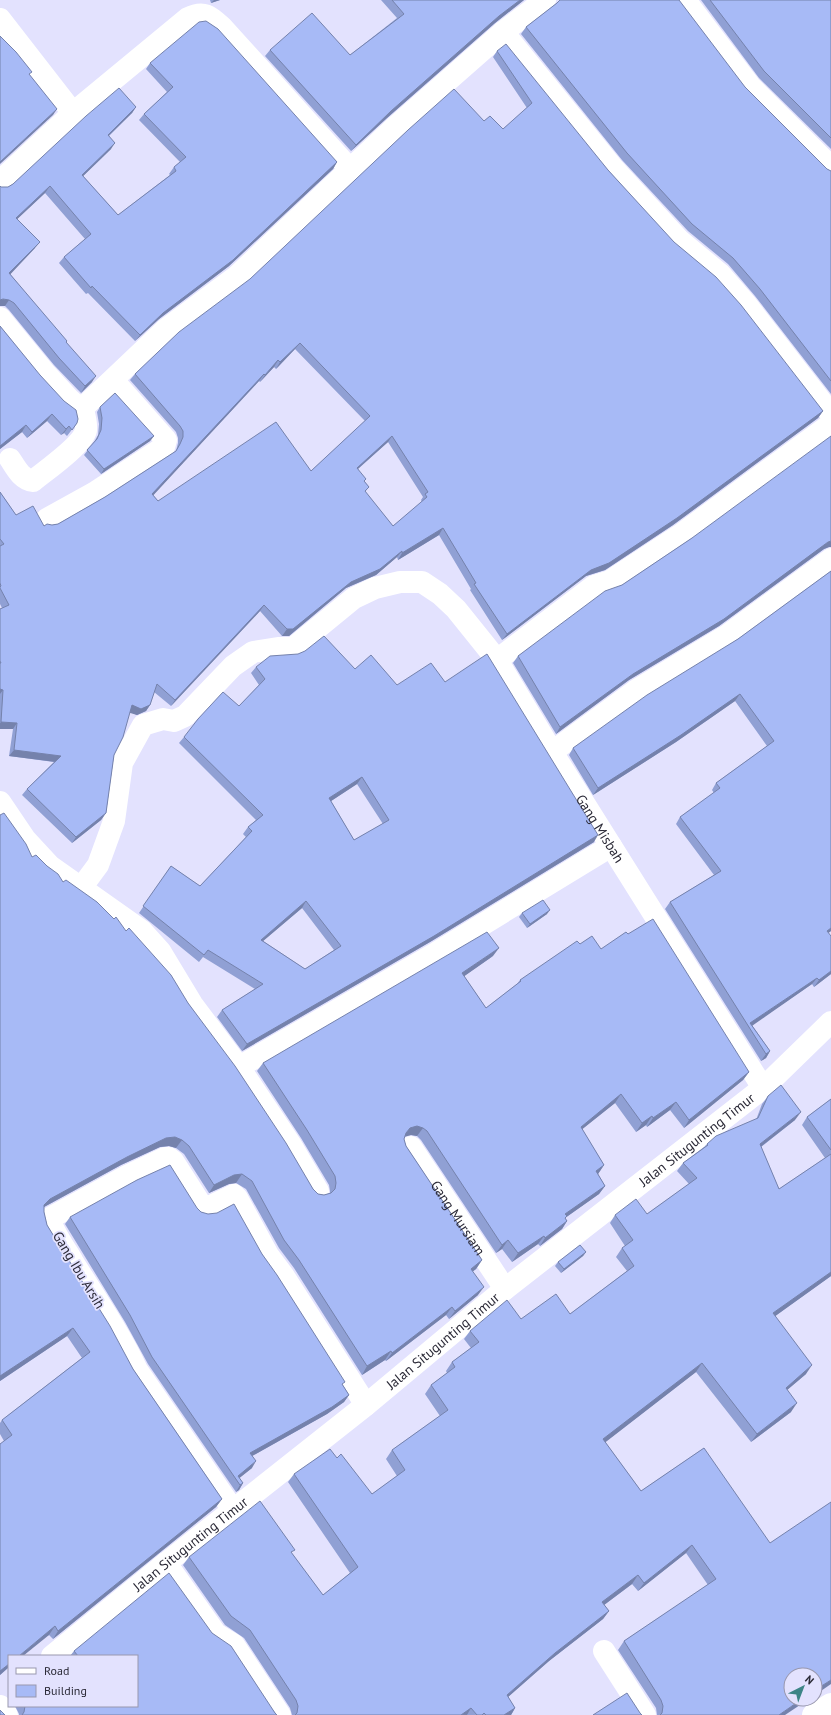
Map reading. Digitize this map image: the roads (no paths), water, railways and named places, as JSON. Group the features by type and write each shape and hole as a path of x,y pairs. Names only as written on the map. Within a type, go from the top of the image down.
{"street":[{"path":"0,318 45,373 77,406 82,406 94,399 166,329 237,276 349,168 503,32 544,0"},
{"path":"685,0 750,86 831,167"},
{"path":"0,180 73,113 188,18 196,7 222,27 349,168"},
{"path":"0,19 73,113"},
{"path":"503,32 613,168 679,240 720,274 746,304 831,414"},
{"path":"47,519 94,493 164,447 166,440 113,380"},
{"path":"10,459 26,480 33,481 62,458 83,438 86,430 86,420 82,406"},
{"path":"497,660 594,586 610,581 680,535 831,424"},
{"path":"552,752 635,691 726,636 831,559"},
{"name":"Gang Misbah","path":"81,888 98,865 114,821 122,763 142,725 163,719 174,721 185,716 238,662 253,652 278,648 293,648 354,598 375,588 400,582 422,582 440,594 456,609 497,660 552,752 763,1088"},
{"path":"0,802 24,839 50,866 142,931 160,951 192,1004 239,1067 291,1145 318,1191"},
{"path":"239,1067 436,953 611,846"},
{"name":"Jalan Situgunting Timur","path":"53,1655 166,1563 366,1405 506,1289 763,1088 831,1022"},
{"name":"Gang Mursiam","path":"411,1147 506,1289"},
{"name":"Gang Ibu Arsih","path":"233,1510 137,1370 128,1352 65,1249 51,1223 50,1218 127,1176 165,1158 169,1158 173,1161 203,1208 207,1208 234,1195 238,1198 268,1255 283,1275 366,1405"},
{"path":"166,1563 216,1634 220,1638 231,1642 240,1652 280,1715"},
{"path":"604,1651 645,1715"},
{"path":"0,1698 8,1692"},
{"path":"813,1715 831,1704"},
{"path":"0,1706 7,1715"}]}
